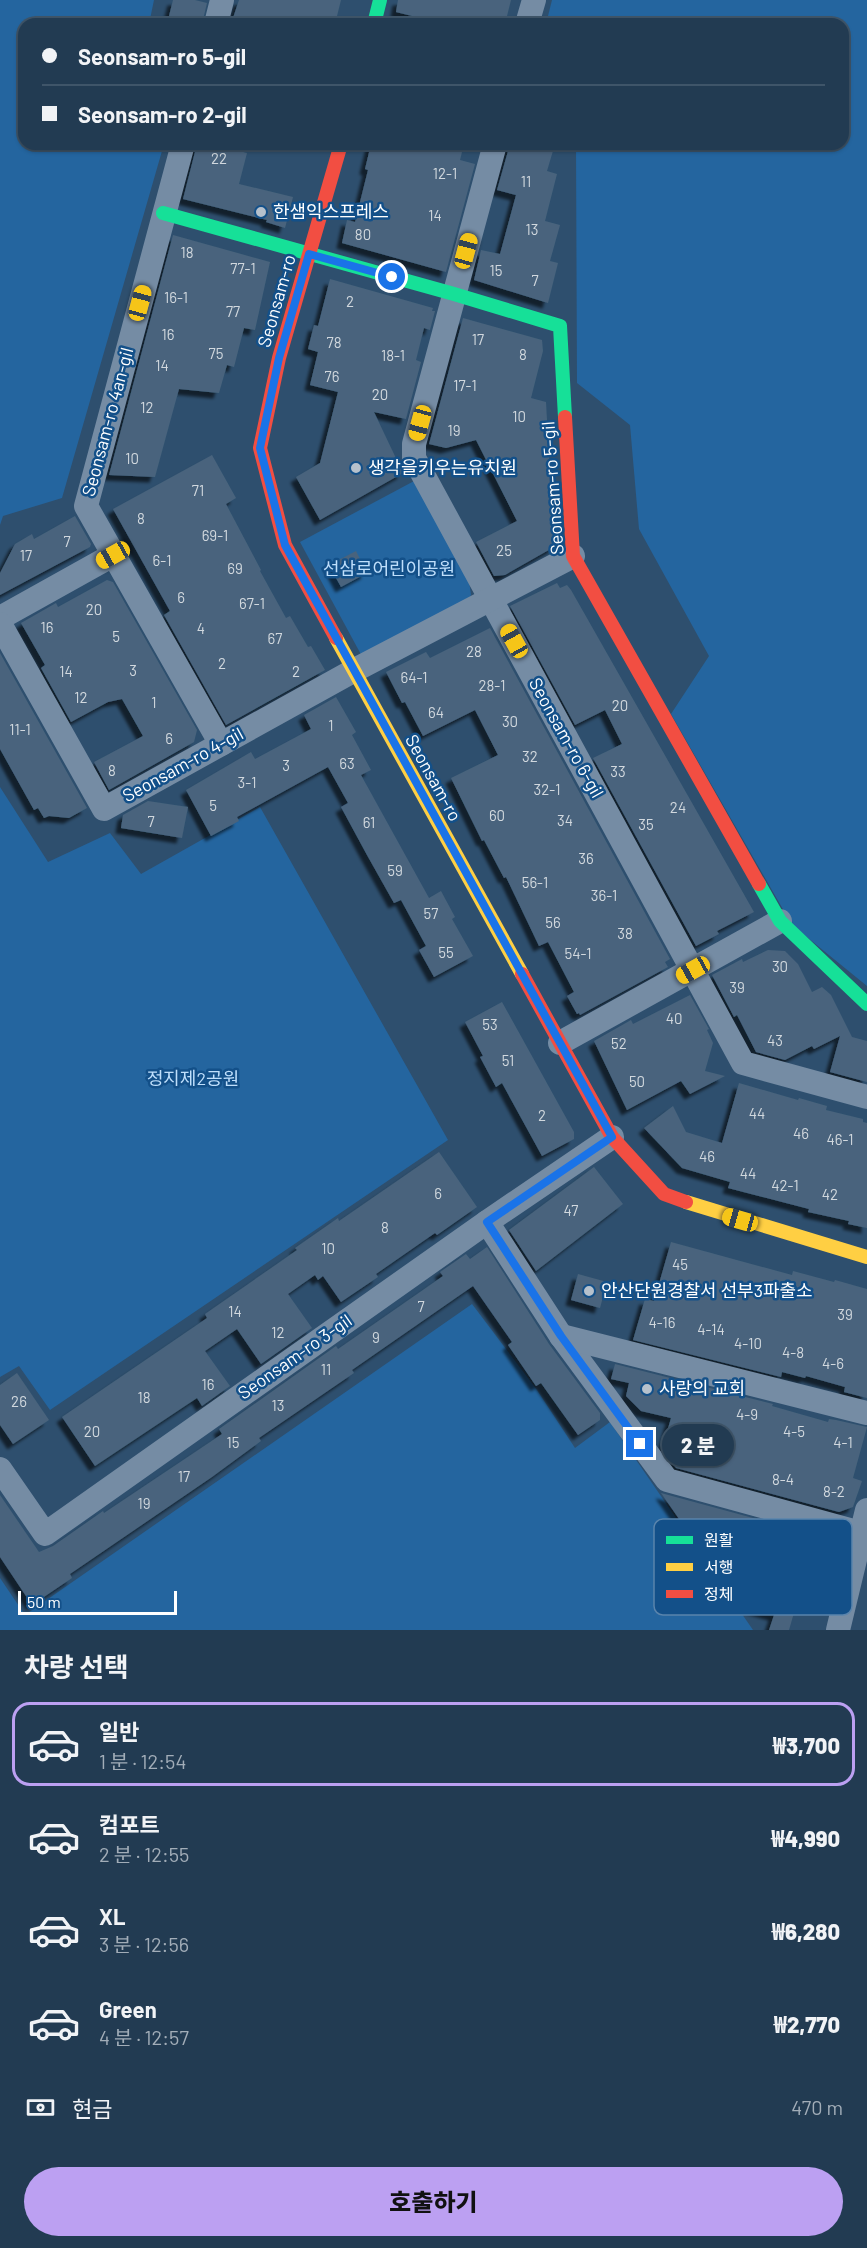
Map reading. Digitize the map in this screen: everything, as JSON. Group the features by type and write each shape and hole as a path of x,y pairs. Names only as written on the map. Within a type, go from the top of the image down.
{"street":[{"path":"218,18 222,0"},
{"path":"376,18 380,0"},
{"path":"529,18 534,0"},
{"name":"Seonsam-ro 4an-gil","path":"181,150 86,506 221,744"},
{"name":"Seonsam-ro","path":"339,150 279,358 260,448 285,545 612,1137 664,1194 698,1207 867,1257"},
{"name":"Seonsam-ro 6-gil","path":"493,150 414,444 414,458 743,1063 867,1097"},
{"name":"Seonsam-ro 5-gil","path":"163,213 560,326 573,556 780,921 867,1004"},
{"path":"0,618 113,555"},
{"name":"Seonsam-ro 4-gil","path":"0,624 104,809 353,671 573,556"},
{"path":"560,1044 780,921"},
{"name":"Seonsam-ro 3-gil","path":"0,1469 45,1534 487,1222 612,1137"},
{"path":"487,1222 561,1336 667,1480 810,1519"},
{"path":"561,1336 867,1413"},
{"path":"852,1571 867,1510"},
{"path":"852,1531 861,1533"},
{"path":"838,1630 842,1615"}],"green space":[{"path":"0,0 154,0 150,18 18,18 18,150 162,150 62,498 3,516 0,525"},
{"path":"552,0 867,0 867,986 792,925 671,714 709,656 639,529 630,425 577,383 576,150 849,150 849,18 548,18"},
{"name":"선삼로어린이공원","path":"416,480 469,580 471,595 462,608 364,660 300,542"},
{"name":"정지제2공원","path":"0,787 48,862 110,833 141,874 260,807 448,1140 50,1410 19,1366 0,1377"},
{"path":"472,1304 537,1390 575,1448 610,1422 677,1519 654,1519 654,1615 743,1615 753,1630 0,1630 0,1578 25,1615"}],"building":[{"path":"173,0 195,0 207,3 203,18 168,18"},
{"path":"239,0 341,0 336,18 233,18"},
{"path":"398,0 511,0 506,18 420,18 396,12"},
{"path":"195,150 235,150 247,153 239,184 293,197 285,228 266,222 267,220 183,199"},
{"path":"370,150 462,150 460,160 475,164 446,272 342,243 347,220 355,222 368,170 365,169"},
{"path":"508,150 553,150 547,171 557,174 545,221 560,225 550,261 558,263 548,303 474,280 481,250 500,254 516,195 497,190"},
{"path":"173,235 270,262 255,330 244,328 234,367 227,365 219,393 179,389 155,477 109,475"},
{"path":"330,279 433,308 432,311 435,311 430,330 424,328 416,360 421,362 406,419 374,412 403,473 320,520 296,477 320,463 338,392 310,385 318,352 308,349 314,325 318,326"},
{"path":"463,318 542,340 543,351 531,398 546,402 554,547 505,575 494,576 476,542 517,521 476,440 446,448 429,444"},
{"path":"212,455 236,498 226,504 260,571 286,618 290,616 325,670 226,725 164,615 170,611 113,509"},
{"path":"75,516 91,544 90,547 0,595 0,573 15,544 32,534 34,539"},
{"path":"356,551 367,573 341,587 329,565"},
{"path":"107,580 113,582 197,730 194,742 109,790 94,762 143,736 122,699 108,702 71,722 41,668 45,665 21,623 56,603 58,607"},
{"path":"557,583 560,588 567,585 571,590 754,912 717,931 719,934 696,946 593,758 622,744 605,710 575,725 510,606"},
{"path":"490,628 670,959 665,962 668,967 580,1015 577,1014 567,996 574,992 548,942 539,946 506,877 504,878 484,840 482,841 451,778 498,755 475,710 423,736 386,672 426,652 430,658"},
{"path":"0,653 87,808 69,818 49,816 44,818 38,808 34,810 0,749"},
{"path":"336,697 356,732 352,735 371,770 361,775 429,898 441,891 455,917 452,919 473,956 434,977 419,950 426,946 401,900 394,903 367,855 341,807 348,803 328,767 237,817 239,821 211,836 186,790 251,752 255,759 311,729 304,715"},
{"path":"148,801 188,807 182,838 121,828 123,815"},
{"path":"768,950 785,951 798,964 812,992 822,987 831,995 852,1037 867,1041 867,1082 830,1072 840,1036 814,1049 812,1046 785,1060 756,1052 737,1015 734,1017 712,975 742,959 743,962"},
{"path":"690,995 709,1029 707,1030 713,1043 705,1071 725,1076 690,1094 681,1081 627,1110 594,1041 631,1020 633,1024"},
{"path":"502,1002 574,1132 574,1139 542,1156 502,1083 496,1087 465,1022"},
{"path":"739,1083 827,1106 826,1110 863,1119 863,1122 867,1123 867,1228 848,1224 849,1221 808,1212 809,1209 728,1188 730,1182 682,1168 644,1128 673,1106 686,1132 722,1143"},
{"path":"439,1152 477,1207 376,1274 378,1277 341,1302 323,1276 318,1280 315,1275 288,1294 312,1328 261,1364 237,1329 205,1351 230,1386 202,1406 197,1398 95,1466 62,1417 207,1318 205,1314 297,1250 295,1248 338,1218 339,1221"},
{"path":"594,1167 623,1204 536,1271 509,1230"},
{"path":"671,1242 792,1275 793,1271 867,1289 867,1398 844,1392 845,1387 806,1376 805,1378 782,1372 781,1377 633,1340 645,1299 654,1301"},
{"path":"487,1247 549,1344 600,1413 600,1420 578,1435 541,1383 536,1386 508,1345 512,1342 473,1286 352,1370 354,1373 259,1438 261,1441 212,1477 70,1574 72,1578 32,1605 0,1557 0,1495 39,1552 53,1546 222,1434 219,1429 336,1346 338,1349 443,1276 440,1272 466,1254 470,1259"},
{"name":"안산단원경찰서 선부3파출소","path":"578,1274 607,1282 600,1308 571,1300"},
{"path":"615,1364 773,1404 772,1406 828,1422 829,1419 867,1427 853,1478 862,1481 853,1507 839,1512 676,1468 662,1450 671,1418 641,1411 626,1396 629,1383 611,1379"},
{"path":"17,1373 49,1420 13,1444 0,1425 0,1385"},
{"path":"661,1493 756,1519 679,1519"},
{"path":"774,1615 793,1615 789,1630 769,1630"}],"traffic: fast":[{"path":"376,18 380,0"},
{"path":"163,213 560,326 565,417"},
{"path":"759,884 780,921 867,1004"}],"traffic: slow":[{"path":"336,638 522,974"},
{"path":"686,1202 867,1257"}],"traffic: jam":[{"path":"336,638 285,545 260,448 279,358 339,150"},
{"path":"565,417 573,556 759,884"},
{"path":"522,974 612,1137 664,1194 686,1202"}],"place":[{"name":"한샘익스프레스","path":"261,212"},
{"name":"생각을키우는유치원","path":"356,468"},
{"name":"안산단원경찰서 선부3파출소","path":"589,1291"},
{"name":"사랑의 교회","path":"647,1389"}],"route":[{"path":"392,277 309,254 279,358 260,448 285,545 612,1137 487,1222 561,1336 640,1444"}]}
